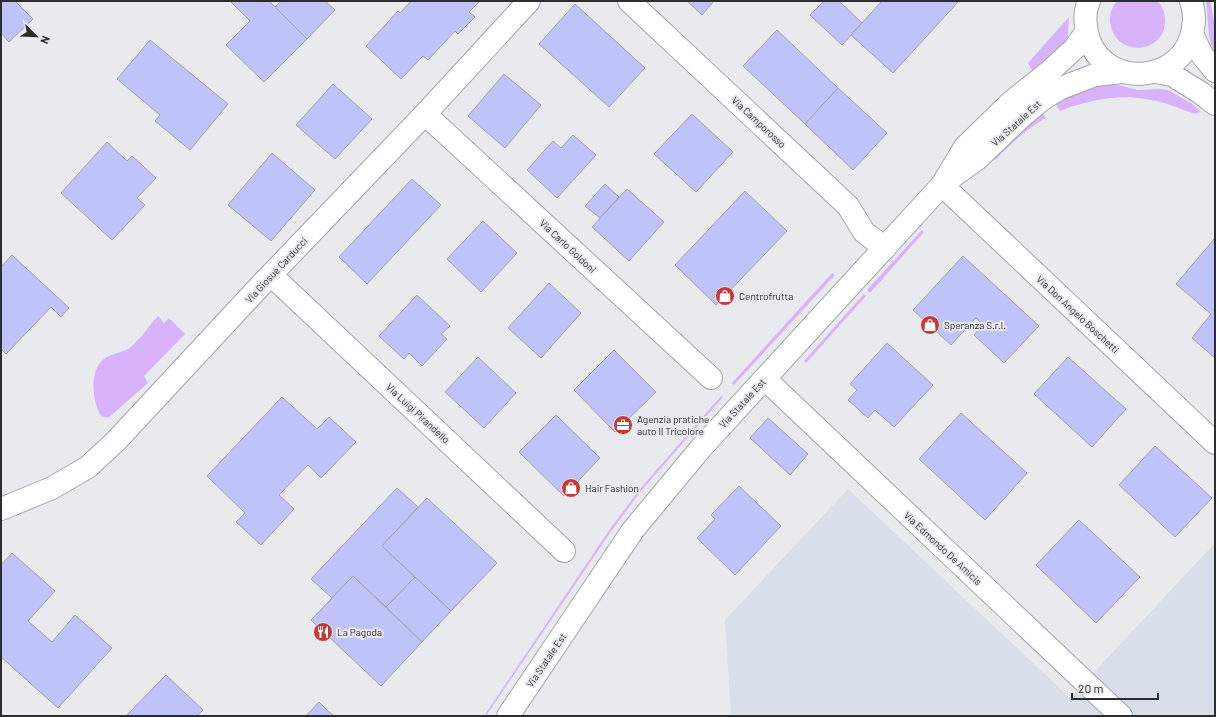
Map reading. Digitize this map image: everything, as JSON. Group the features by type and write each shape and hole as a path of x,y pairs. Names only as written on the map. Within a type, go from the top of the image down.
{"street":[{"name":"Via Giosuè Carducci","path":"1,509 52,488 88,468 116,441 271,275 425,114 529,1"},
{"name":"Via Camporosso","path":"629,1 848,206 864,232 885,248"},
{"name":"Via Statale Est","path":"1089,1 1085,15 1086,32 1090,43 1097,54 1107,64 1122,72"},
{"name":"Via Statale Est","path":"942,185 977,159 1020,117 1044,98 1061,88 1095,74 1122,72 1139,74 1155,72 1172,64 1185,51 1192,34 1194,14 1191,1"},
{"name":"Via Statale Est","path":"508,716 633,530 701,448 942,185 966,148 1010,103 1050,71 1075,48 1086,32"},
{"path":"1192,34 1202,55 1215,71"},
{"path":"1155,72 1172,75 1201,93 1215,104"},
{"name":"Via Carlo Goldoni","path":"425,114 711,378"},
{"name":"Via Don Angelo Boschetti","path":"942,185 1215,443"},
{"name":"Via Luigi Pirandello","path":"271,275 564,552"},
{"name":"Via Edmondo De Amicis","path":"765,379 1121,716"}],"shaded area":[{"path":"1117,1 1158,1 1165,15 1165,21 1163,32 1158,40 1141,48 1123,44 1116,37 1111,27 1110,20 1113,7"},
{"path":"1206,1 1210,1 1215,25 1215,54 1210,41"},
{"path":"1069,17 1068,36 1062,51 1033,72 1028,63"},
{"path":"1111,83 1137,90 1168,90 1191,103 1201,112 1195,114 1164,103 1124,97 1091,101 1060,111 1055,103 1089,88"},
{"path":"1042,112 1046,118 1025,132 995,160 992,157"},
{"path":"922,230 924,232 870,293 867,290"},
{"path":"832,273 835,275 734,385 732,383"},
{"path":"864,294 866,296 806,363 804,361"},
{"path":"158,316 164,323 169,318 185,334 144,376 148,383 108,418 101,416 95,402 94,393 94,376 97,368 107,357 127,350 132,346"},
{"path":"721,396 723,397 641,491 612,530 486,716 484,716 610,529 640,489"},
{"path":"848,489 1070,698 1215,543 1215,716 731,716 725,620"}],"building":[{"path":"1,1 15,1 33,19 9,42 1,33"},
{"path":"230,1 269,1 307,39 264,82 226,45 250,21"},
{"path":"281,1 325,1 335,10 307,39 275,7"},
{"path":"411,1 480,1 469,12 475,17 458,34 455,31 428,60 423,56 401,79 366,46 398,11 400,13"},
{"path":"687,1 714,1 702,15"},
{"path":"824,1 839,1 862,23 842,45 810,15"},
{"path":"882,1 959,1 893,73 851,35"},
{"path":"575,4 645,68 609,107 539,44"},
{"path":"777,30 838,88 805,124 743,66"},
{"path":"150,40 228,104 190,150 155,121 160,115 117,79"},
{"path":"504,74 541,105 505,148 468,116"},
{"path":"333,84 372,119 335,159 296,125"},
{"path":"838,88 887,133 853,170 805,124"},
{"path":"692,114 733,152 696,192 654,154"},
{"path":"573,135 596,155 557,198 527,170 553,141 561,148"},
{"path":"107,142 127,161 132,156 156,178 137,198 145,205 112,240 61,193"},
{"path":"272,153 315,190 271,241 228,205"},
{"path":"412,179 441,205 367,284 339,257"},
{"path":"605,184 619,197 600,218 585,206"},
{"path":"627,189 664,222 629,261 592,227"},
{"path":"745,191 787,231 716,305 675,265"},
{"path":"483,221 517,253 481,292 447,259"},
{"path":"1215,238 1215,358 1192,338 1211,314 1176,284"},
{"path":"12,255 69,308 61,317 51,307 6,354 1,349 1,267"},
{"path":"963,256 1039,326 1004,363 974,335 983,325 976,318 951,345 913,310"},
{"path":"549,283 581,313 541,358 508,328"},
{"path":"417,295 450,326 441,334 447,339 422,366 409,353 404,359 379,336"},
{"path":"887,343 933,385 894,427 875,410 868,418 848,400 857,390 850,384"},
{"path":"614,350 656,392 615,432 574,390"},
{"path":"478,357 516,393 484,428 445,392"},
{"path":"1068,357 1126,409 1092,447 1034,394"},
{"path":"282,397 317,429 329,417 356,442 321,478 308,465 279,495 294,509 261,545 236,522 245,513 207,476"},
{"path":"961,413 1027,473 985,520 919,459"},
{"path":"556,415 600,458 564,496 519,452"},
{"path":"768,418 808,454 790,475 750,438"},
{"path":"1155,446 1212,498 1175,537 1119,485"},
{"path":"739,486 781,526 735,575 697,538 715,519 711,515"},
{"path":"397,488 418,507 382,546 415,577 386,607 353,576 332,598 311,579"},
{"path":"427,498 497,563 451,611 382,546"},
{"path":"1079,520 1140,577 1096,623 1036,565"},
{"path":"12,553 55,591 28,621 52,642 75,615 112,648 58,708 1,657 1,565"},
{"path":"353,576 422,642 381,686 311,620"},
{"path":"415,577 451,611 422,642 386,607"},
{"path":"166,675 203,710 197,716 126,716"},
{"path":"319,702 327,710 334,716 306,716"}],"place":[{"name":"Centrofrutta","path":"725,296"},
{"name":"Speranza S.r.l.","path":"930,325"},
{"name":"Agenzia pratiche auto Il Tricolore","path":"623,425"},
{"name":"Hair Fashion","path":"571,488"},
{"name":"La Pagoda","path":"323,632"}]}
